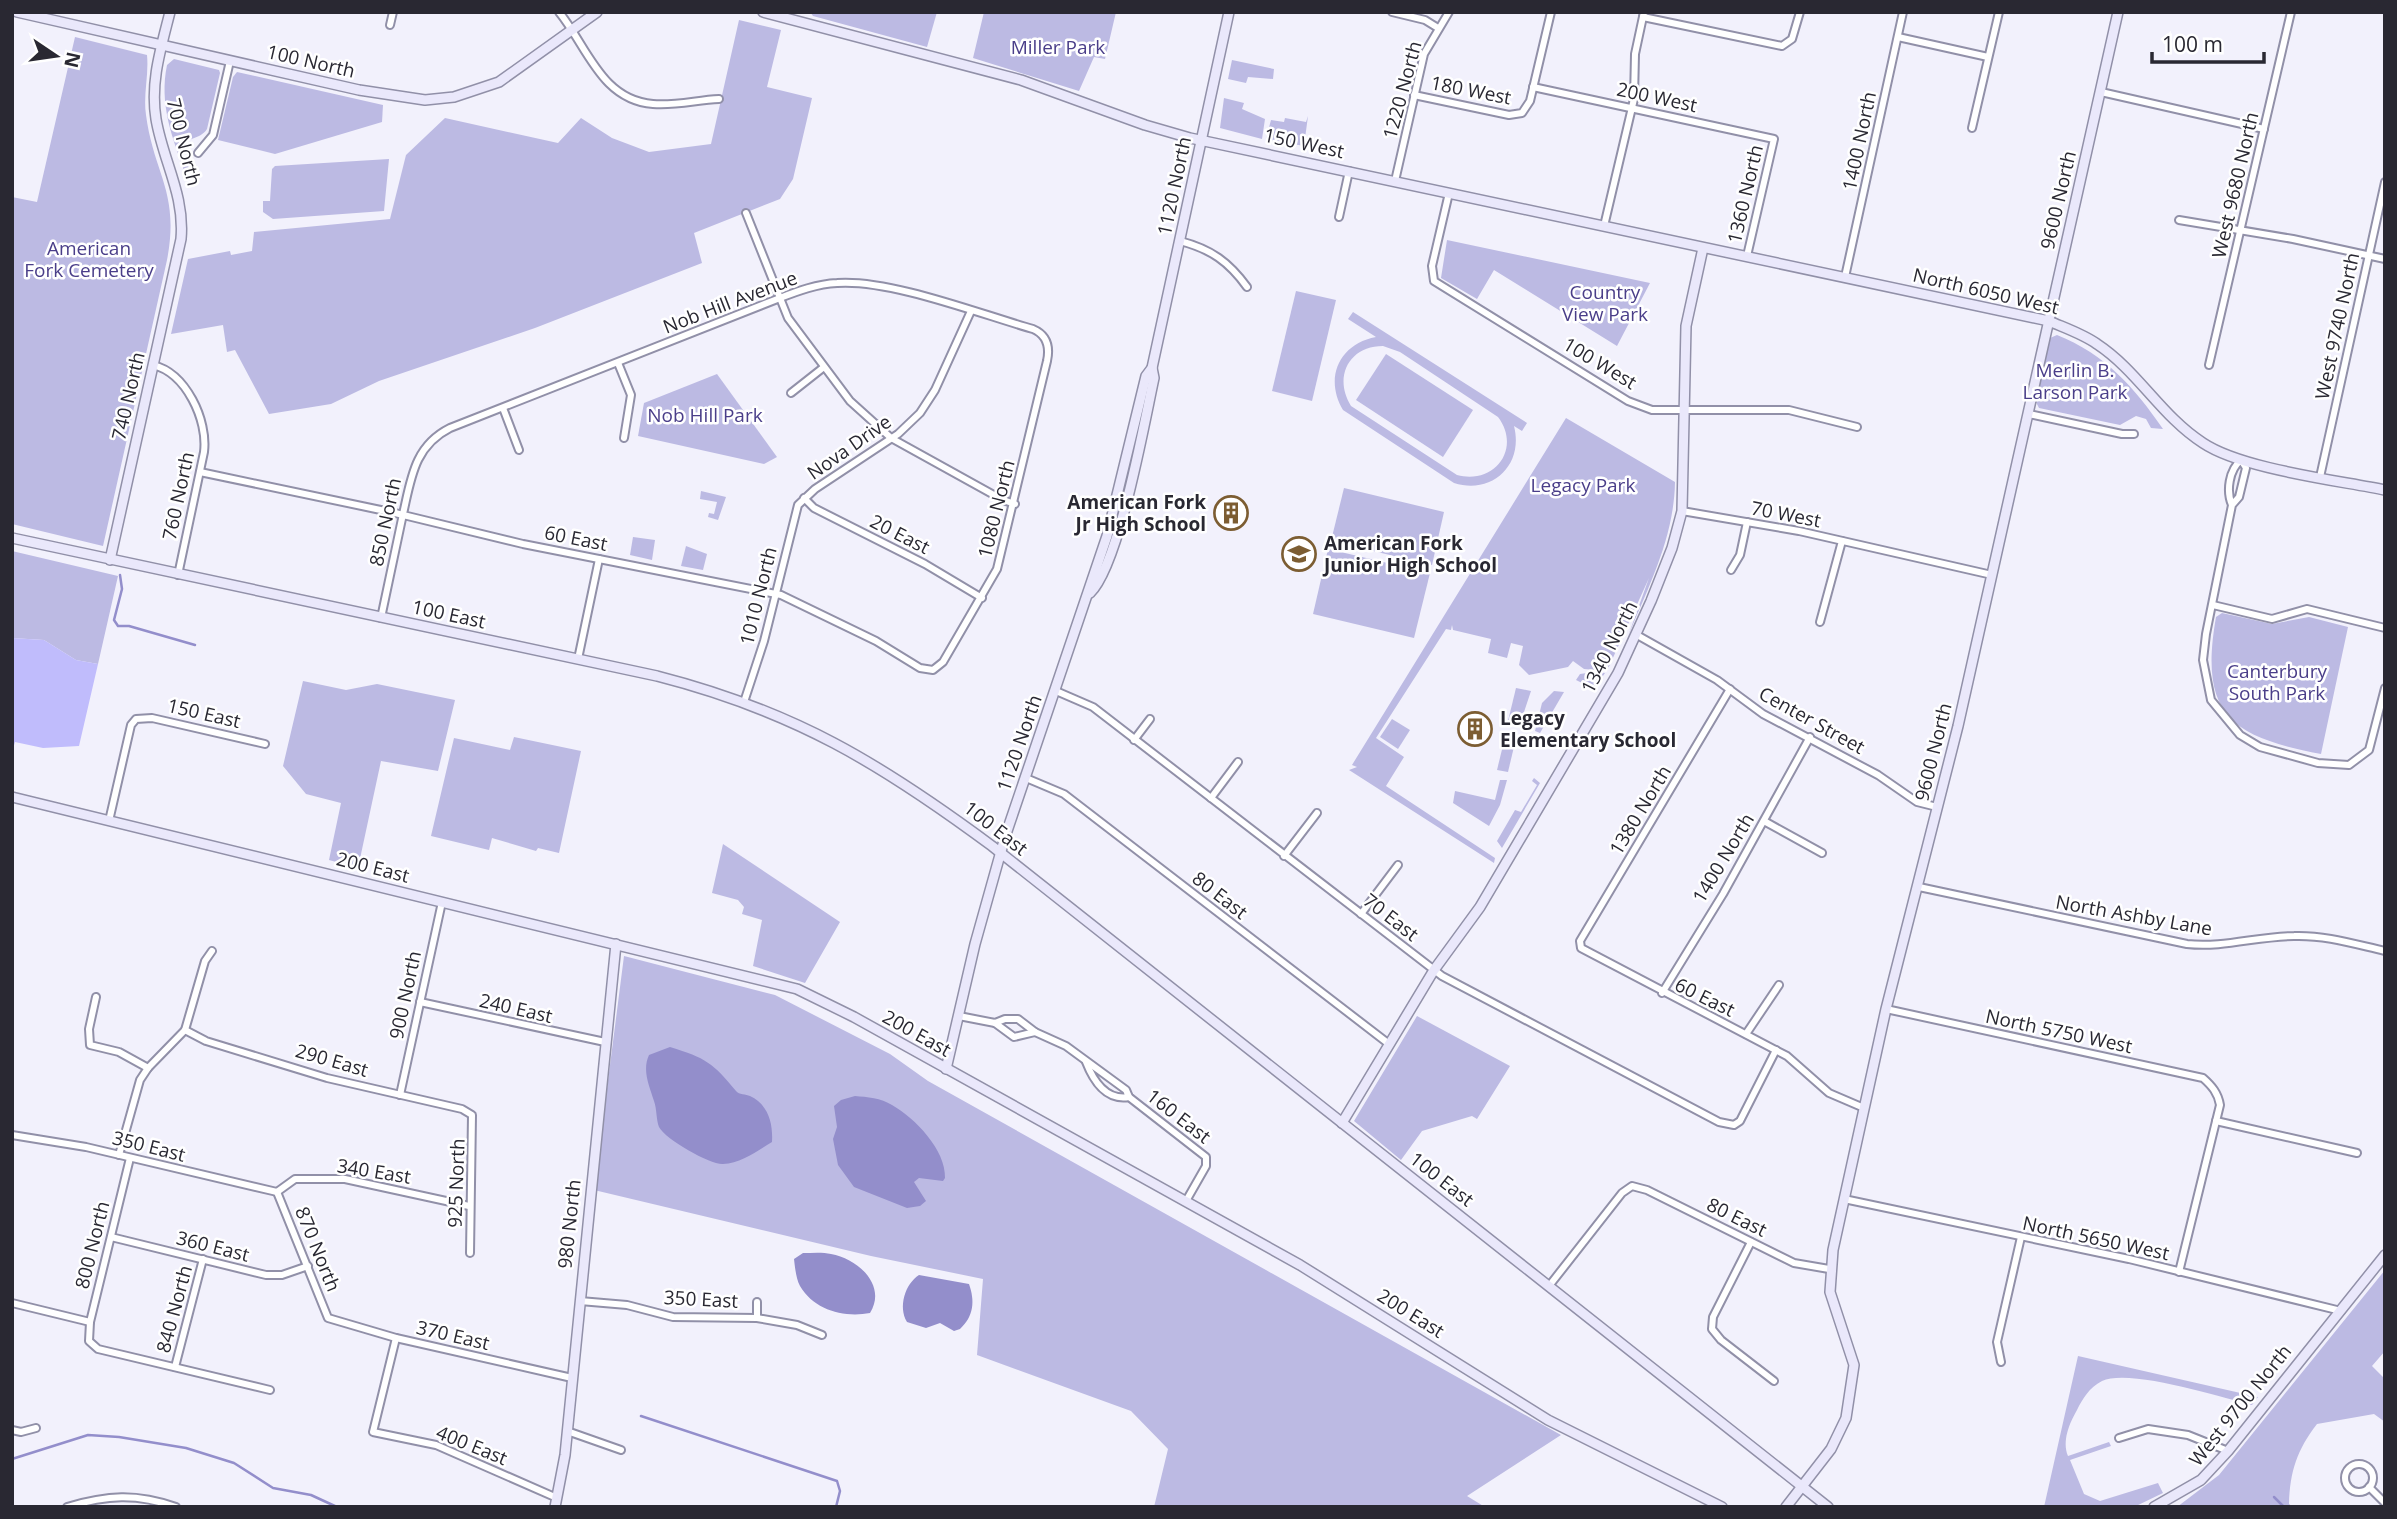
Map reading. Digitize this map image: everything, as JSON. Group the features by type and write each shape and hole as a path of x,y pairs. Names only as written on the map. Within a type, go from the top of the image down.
{"street":[{"path":"17,12 161,46"},
{"name":"700 North","path":"170,12 154,84 155,110 180,200 181,239"},
{"path":"390,25 393,12"},
{"path":"559,12 600,75 629,97 655,104 719,99"},
{"name":"100 North","path":"161,46 387,96 425,100 454,97 499,82 597,12"},
{"name":"150 West","path":"763,12 797,16 1021,80 1144,125 1845,277"},
{"name":"1120 North","path":"946,1069 975,944 1026,778 1090,593 1098,585 1116,539 1154,378 1152,368 1229,12"},
{"path":"1392,12 1425,20 1438,28"},
{"name":"1220 North","path":"1395,181 1424,54 1450,12"},
{"path":"1533,87 1551,12"},
{"path":"1604,226 1632,108 1635,54 1644,15 1776,46 1788,44 1795,34 1800,12"},
{"name":"1400 North","path":"1845,277 1903,12"},
{"path":"1972,128 1999,12"},
{"name":"9600 North","path":"1798,1484 1839,1434 1846,1418 1854,1365 1835,1310 1829,1269 1886,1009 1919,887 1992,575 2118,12"},
{"name":"West 9680 North","path":"2209,365 2291,12"},
{"path":"1898,37 1988,57"},
{"path":"198,153 213,135 230,61"},
{"name":"200 West","path":"1533,87 1774,139"},
{"name":"180 West","path":"1414,95 1509,115 1522,113 1530,101 1533,87"},
{"path":"2101,92 2264,128"},
{"name":"1360 North","path":"1747,256 1774,139"},
{"path":"1339,217 1349,171"},
{"name":"West 9740 North","path":"2320,477 2385,182"},
{"name":"100 West","path":"1449,193 1432,266 1434,281 1640,407 1790,410 1857,428"},
{"path":"746,213 791,324 858,409 891,438 1003,500 1015,504"},
{"path":"2179,220 2293,239 2385,259"},
{"name":"740 North","path":"110,561 181,239"},
{"path":"1180,241 1199,246 1218,256 1235,270 1247,288"},
{"name":"1340 North","path":"1342,1123 1434,970 1480,908 1637,635 1672,548 1682,511 1687,313 1703,248"},
{"name":"North 6050 West","path":"1845,277 2049,321 2097,344 2119,362 2183,430 2209,447 2241,460 2385,490"},
{"name":"Nob Hill Avenue","path":"432,439 450,428 780,298 823,284 853,282 882,286 1033,329 1045,339"},
{"name":"Nova Drive","path":"804,498 891,438 928,403 971,311"},
{"name":"1080 North","path":"933,670 943,662 997,569 1048,361 1045,339"},
{"path":"618,363 631,395 624,438"},
{"name":"760 North","path":"153,365 175,374 202,422 205,443 178,575"},
{"path":"791,393 824,367"},
{"path":"503,408 519,450"},
{"path":"2029,414 2122,434 2134,434"},
{"name":"850 North","path":"382,618 416,461 432,439"},
{"path":"2232,505 2227,495 2234,465 2241,460 2246,468 2239,497 2232,505 2215,579 2203,660 2211,700 2240,735 2260,747 2339,766 2360,760 2370,750 2385,688"},
{"name":"60 East","path":"200,472 403,514 447,527 775,594 867,636 920,668 933,670"},
{"name":"1010 North","path":"744,702 764,641 794,514 804,498"},
{"name":"20 East","path":"804,498 814,508 925,564 982,598"},
{"name":"70 West","path":"1682,511 1842,541 1992,575"},
{"path":"1731,570 1740,555 1748,523"},
{"name":"100 East","path":"12,538 657,676 744,702 809,729 869,760 920,793 1002,854 1828,1507"},
{"path":"1820,622 1842,541"},
{"path":"578,659 599,559"},
{"path":"2213,605 2272,619 2307,609 2385,628"},
{"name":"Center Street","path":"1637,635 1730,689 1763,714 1878,775 1917,802 1937,807"},
{"name":"1380 North","path":"1581,948 1580,941 1730,689"},
{"name":"70 East","path":"1056,691 1087,703 1434,970 1478,998 1719,1122 1734,1125 1745,1113 1776,1050"},
{"name":"150 East","path":"109,821 130,730 136,719 152,718 265,744"},
{"path":"1134,740 1150,719"},
{"name":"1400 North","path":"1662,993 1723,894 1810,737"},
{"path":"1210,798 1238,762"},
{"name":"80 East","path":"1026,778 1064,794 1390,1044"},
{"name":"200 East","path":"12,797 797,989 854,1017 1338,1287 1548,1420 1722,1507"},
{"path":"1284,856 1317,813"},
{"path":"1764,821 1822,853"},
{"path":"1361,914 1398,866"},
{"name":"North Ashby Lane","path":"1919,887 2187,944 2227,945 2291,936 2326,936 2385,951"},
{"name":"900 North","path":"400,1095 442,902"},
{"name":"980 North","path":"556,1502 567,1431 616,944"},
{"name":"60 East","path":"1581,948 1662,993 1776,1050 1798,1064 1829,1093 1864,1108"},
{"path":"119,1155 135,1093 148,1068 185,1030 205,961 212,951"},
{"path":"1746,1034 1779,985"},
{"path":"96,997 89,1029 90,1045 120,1052 148,1068"},
{"name":"240 East","path":"420,1002 605,1041"},
{"name":"North 5750 West","path":"1886,1009 2203,1078 2218,1095 2220,1105 2216,1121"},
{"name":"160 East","path":"959,1016 995,1023 1014,1037 1035,1032"},
{"name":"160 East","path":"995,1023 1013,1018 1024,1022 1035,1032 1066,1046 1119,1084 1129,1097 1198,1150 1207,1161 1186,1201"},
{"name":"290 East","path":"185,1030 206,1041 343,1082 462,1109 472,1115"},
{"name":"160 East","path":"1086,1062 1103,1089 1116,1097 1129,1097"},
{"name":"925 North","path":"470,1253 469,1206 474,1126 472,1115"},
{"path":"2179,1272 2216,1121 2357,1153"},
{"name":"350 East","path":"12,1135 119,1155 277,1192"},
{"name":"800 North","path":"130,1158 90,1322 89,1341 98,1349 175,1367"},
{"name":"340 East","path":"277,1192 295,1179 350,1180 469,1206"},
{"name":"80 East","path":"1549,1286 1622,1193 1632,1186 1794,1263 1829,1269"},
{"name":"870 North","path":"277,1192 328,1318"},
{"name":"North 5650 West","path":"1844,1199 2179,1272 2341,1311"},
{"name":"360 East","path":"111,1237 274,1276 308,1266"},
{"path":"2001,1362 1997,1342 2021,1237"},
{"path":"1751,1242 1713,1317 1712,1329 1721,1340 1774,1381"},
{"name":"West 9700 North","path":"2154,1507 2201,1480 2228,1451 2385,1255"},
{"name":"840 North","path":"175,1367 203,1259"},
{"name":"350 East","path":"578,1301 627,1305 673,1317 757,1318 797,1325 822,1335"},
{"path":"757,1301 757,1318"},
{"path":"12,1303 90,1322"},
{"name":"370 East","path":"328,1318 396,1338 572,1378"},
{"name":"400 East","path":"396,1338 373,1432 448,1450 556,1502"},
{"path":"175,1367 270,1391"},
{"path":"12,1430 36,1428"},
{"path":"2119,1438 2148,1429 2188,1435 2228,1451"},
{"path":"567,1431 621,1450"},
{"path":"2357,1464 2368,1467 2372,1477 2368,1487 2362,1491 2350,1489 2345,1478 2350,1467 2357,1464"},
{"path":"1786,1507 1798,1484"},
{"path":"2368,1487 2385,1503"},
{"path":"67,1507 119,1495 146,1498 176,1507"}],"green space":[{"path":"810,12 937,12 927,47 813,16"},
{"name":"Miller Park","path":"984,12 1116,12 1105,59 1094,57 1079,91 973,58"},
{"path":"739,20 781,30 767,87 812,98 793,179 780,199 694,233 702,263 535,328 379,381 331,404 269,414 235,350 227,352 223,325 171,334 188,259 230,251 231,255 252,251 254,232 390,219 406,155 445,118 558,143 581,118 612,138 649,152 711,144"},
{"name":"American Fork Cemetery","path":"75,37 147,55 146,115 170,217 167,260 103,546 12,524 12,197 37,202"},
{"path":"174,59 219,70 220,73 207,129 181,149 183,162 192,170 185,173 171,133 166,107 167,65"},
{"path":"1232,60 1274,69 1273,79 1248,77 1246,83 1228,79"},
{"path":"237,72 383,105 382,122 275,154 218,140 233,77"},
{"path":"1224,98 1244,103 1242,109 1265,119 1262,139 1220,128"},
{"path":"1308,116 1304,146 1266,139 1271,120 1284,122 1285,118 1306,122"},
{"path":"389,159 384,211 273,219 263,212 263,201 270,201 272,169 275,166"},
{"name":"Country View Park","path":"1447,240 1650,283 1617,346 1494,270 1477,299 1441,278"},
{"path":"1296,291 1336,300 1312,401 1272,391"},
{"path":"1353,312 1527,423 1522,431 1514,426 1514,453 1502,474 1481,485 1454,483 1343,410 1335,386 1339,364 1353,347 1376,337 1348,319","holes":["1383,346 1400,352 1498,417 1505,429 1507,441 1505,452 1493,469 1482,475 1457,475 1351,406 1346,395 1344,374 1353,357 1371,347"]},
{"name":"Merlin B. Larson Park","path":"2057,335 2090,352 2117,373 2163,429 2151,428 2146,419 2136,416 2120,425 2039,408 2036,402 2050,338"},
{"path":"1386,354 1473,410 1443,457 1356,400"},
{"name":"Nob Hill Park","path":"717,374 777,457 764,464 638,436 644,403"},
{"name":"Legacy Park","path":"1566,418 1675,482 1674,503 1665,543 1627,639 1649,578 1607,671 1584,669 1573,661 1568,667 1529,675 1519,665 1523,646 1511,643 1507,658 1488,653 1491,639 1453,630 1452,625 1451,630 1446,629 1376,738 1404,757 1386,786 1495,858 1494,863 1349,770 1357,767 1352,765"},
{"path":"1344,488 1444,512 1432,565 1331,541"},
{"path":"701,491 726,497 718,520 708,517 709,513 714,514 717,502 700,499"},
{"path":"633,537 655,540 652,560 630,555"},
{"path":"686,546 707,554 703,570 681,566"},
{"path":"1328,549 1430,573 1414,638 1313,614"},
{"path":"12,551 118,576 98,664 76,660 44,640 12,638"},
{"name":"Canterbury South Park","path":"2222,613 2272,624 2309,617 2348,627 2321,754 2264,739 2243,729 2228,716 2218,698 2212,677 2216,617"},
{"path":"1605,673 1594,689 1576,680 1580,674"},
{"path":"303,681 346,690 377,684 455,700 438,771 381,761 358,868 329,860 341,803 306,794 283,766"},
{"path":"1516,688 1531,691 1519,727 1507,725"},
{"path":"1554,691 1564,692 1540,733 1535,731 1542,703"},
{"path":"1392,719 1410,730 1398,749 1380,737"},
{"path":"1506,733 1517,734 1508,772 1497,770"},
{"path":"514,737 581,751 559,853 538,848 536,851 492,838 489,850 431,836 454,738 510,750"},
{"path":"1534,778 1540,783 1502,848 1497,841 1515,810 1521,812 1537,785 1532,781"},
{"path":"1500,780 1507,780 1500,805 1489,826 1453,803 1455,791 1495,800"},
{"path":"723,844 840,922 805,983 753,966 762,920 742,914 744,907 738,900 712,893"},
{"path":"624,956 775,995 890,1054 928,1081 1561,1435 1467,1496 1485,1507 1154,1507 1168,1449 1131,1411 977,1355 983,1279 871,1256 594,1190"},
{"path":"1417,1016 1510,1066 1477,1119 1472,1116 1422,1131 1401,1160 1354,1121"},
{"path":"2385,1270 2385,1351 2372,1366 2385,1379 2385,1422 2374,1414 2317,1424 2304,1443 2293,1471 2289,1504 2293,1507 2177,1507 2219,1475"},
{"path":"2078,1356 2258,1397 2252,1405 2153,1381 2115,1378 2102,1381 2090,1390 2082,1401 2071,1421 2066,1439 2068,1456 2109,1442 2111,1446 2070,1460 2084,1494 2100,1501 2158,1483 2163,1493 2134,1507 2044,1507"}],"shaded area":[{"path":"12,638 44,640 76,660 98,664 79,746 43,748 15,742 12,752"},
{"path":"670,1047 708,1063 737,1092 762,1104 772,1128 772,1142 742,1159 723,1164 699,1156 663,1132 658,1124 646,1066 649,1055"},
{"path":"855,1096 879,1099 892,1105 919,1126 935,1146 944,1167 945,1178 943,1181 919,1178 914,1182 926,1201 920,1206 907,1208 854,1187 838,1165 833,1139 837,1127 834,1106 841,1100"},
{"path":"803,1253 831,1254 860,1268 873,1284 875,1293 870,1313 840,1313 813,1301 800,1286 797,1276 794,1259"},
{"path":"919,1275 969,1284 972,1308 960,1329 954,1331 940,1323 926,1328 907,1322 903,1310 904,1296"}],"waterway":[{"path":"120,575 122,589 114,620 118,626 129,626 195,645"},
{"path":"641,1416 837,1481 840,1491 836,1507"},
{"path":"12,1459 88,1435 119,1437 186,1448 234,1463 273,1488 311,1495 337,1507"},
{"path":"2274,1497 2284,1507"}],"place":[{"name":"American Fork Jr High School","path":"1231,513"},
{"name":"American Fork Junior High School","path":"1299,554"},
{"name":"Legacy Elementary School","path":"1475,729"}]}
